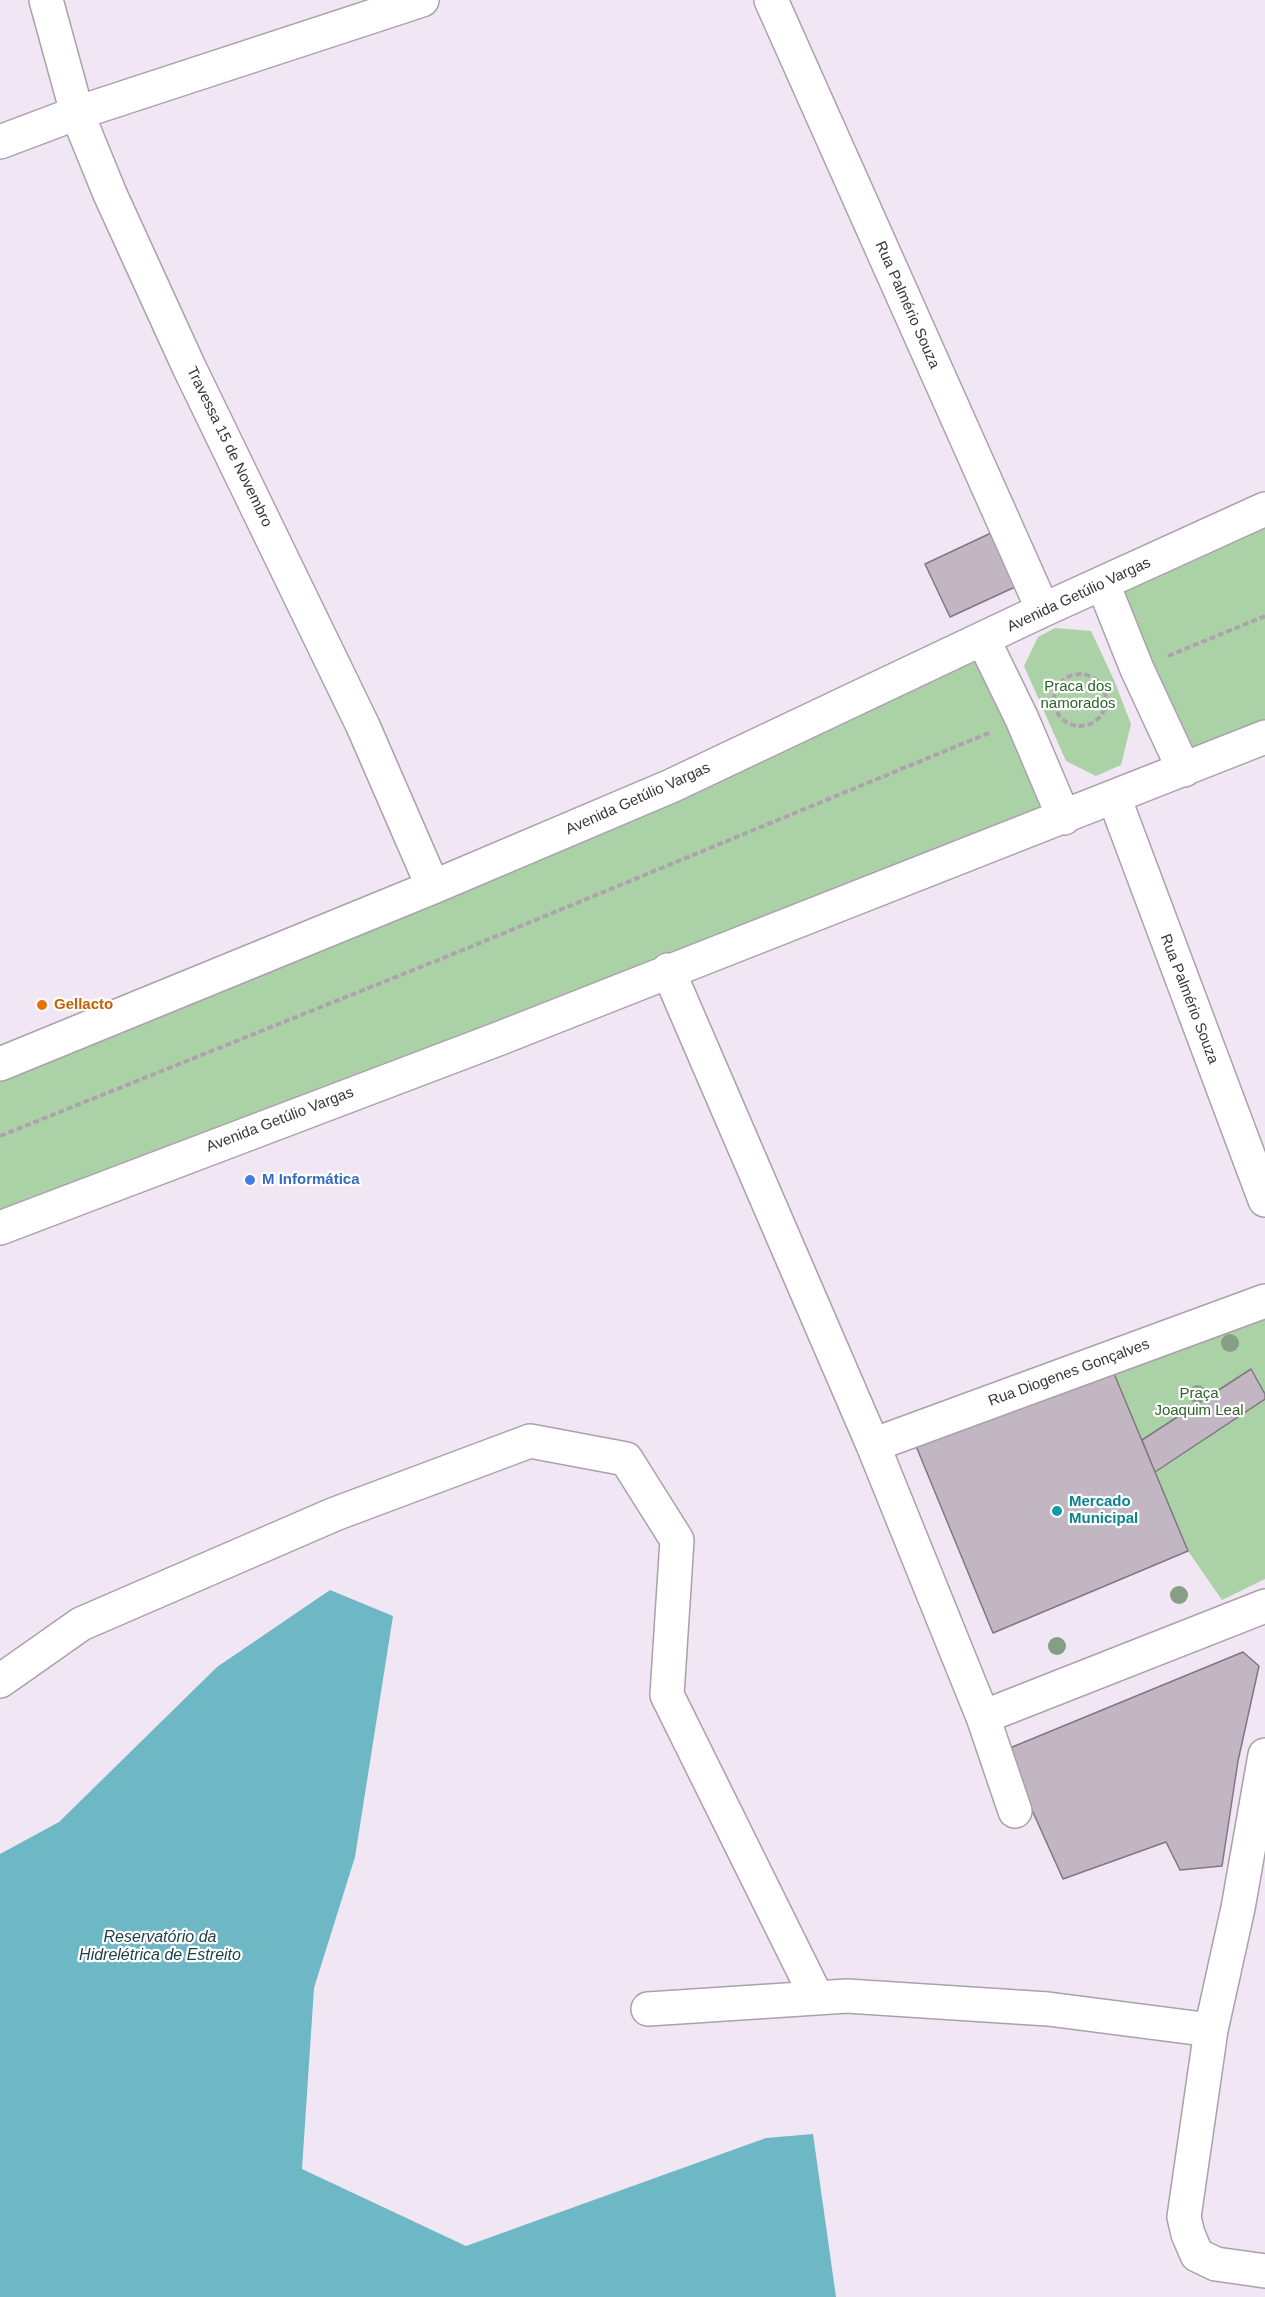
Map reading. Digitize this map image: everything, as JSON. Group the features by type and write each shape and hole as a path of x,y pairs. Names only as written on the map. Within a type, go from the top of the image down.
{"street":[{"name":"Travessa 15 de Novembro","path":"46,0 77,113 110,194 189,368 363,726 433,887"},
{"path":"0,142 77,113 422,0"},
{"name":"Rua Palmério Souza","path":"771,0 1043,610"},
{"name":"Avenida Getúlio Vargas","path":"0,1064 433,887 672,786 1043,610 1265,509"},
{"path":"1103,584 1137,669 1184,770"},
{"path":"983,639 1022,719 1064,818"},
{"name":"Avenida Getúlio Vargas","path":"0,1228 498,1039 668,970 1064,818 1265,737"},
{"name":"Rua Palmério Souza","path":"1114,797 1265,1200"},
{"path":"668,970 873,1445 983,1717 1015,1811"},
{"name":"Rua Diogenes Gonçalves","path":"873,1445 1265,1301"},
{"path":"0,1681 81,1624 335,1514 530,1441 626,1459 677,1540 667,1695 817,1998"},
{"path":"983,1717 1265,1606"},
{"path":"1265,1755 1251,1910 1211,2030 1184,2217 1197,2255 1216,2264 1265,2271"},
{"path":"648,2009 847,1996 1048,2009 1211,2030"}],"path":[{"path":"1102,686 1137,669 1265,616"},
{"path":"1088,674 1102,686 1105,693 1104,710 1100,717 1086,726 1069,725 1057,714 1054,705 1057,687 1070,676 1088,674"},
{"path":"0,1136 458,952 1054,705"}],"green space":[{"path":"1265,518 1265,735 1189,768 1110,588"},
{"name":"Praca dos namorados","path":"1055,628 1091,631 1131,724 1121,765 1096,776 1066,761 1024,666 1038,637"},
{"path":"980,645 1055,813 0,1224 0,1054"},
{"name":"Praça Joaquim Leal","path":"1265,1310 1265,1579 1222,1600 1188,1551 1110,1364"}],"water":[{"name":"Reservatório da Hidrelétrica de Estreito","path":"330,1590 393,1616 355,1857 314,1988 302,2169 466,2246 766,2138 813,2134 836,2297 0,2297 0,1854 59,1822 217,1667"}],"building":[{"path":"991,533 1015,587 950,617 925,564"},
{"name":"Mercado Municipal","path":"1110,1364 1188,1551 993,1633 916,1446"},
{"path":"1251,1369 1265,1394 1265,1399 1155,1472 1142,1440"},
{"path":"1243,1652 1259,1666 1238,1761 1222,1866 1180,1870 1166,1842 1063,1879 1005,1750"}],"place":[{"name":"Gellacto","path":"42,1005"},
{"name":"M Informática","path":"250,1180"},
{"name":"Mercado Municipal","path":"1057,1511"}]}
